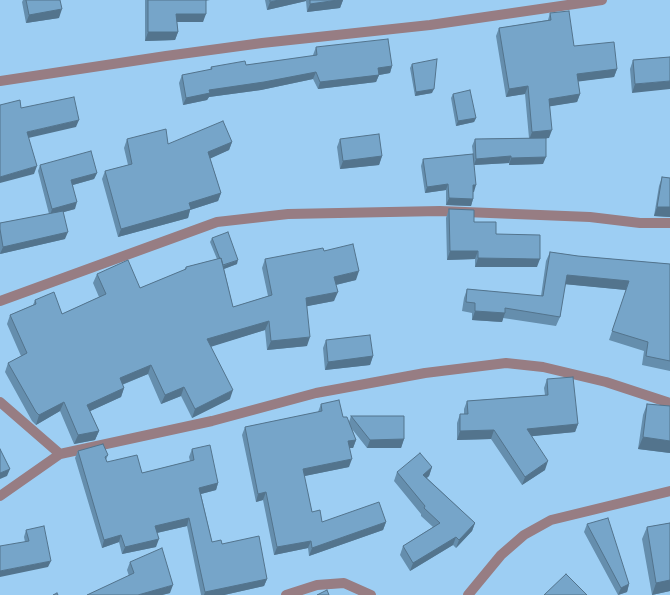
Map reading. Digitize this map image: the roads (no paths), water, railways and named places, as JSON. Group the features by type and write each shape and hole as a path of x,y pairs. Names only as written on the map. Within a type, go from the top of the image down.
{"street":[{"path":"0,81 180,54 262,43 430,25 602,0"},
{"path":"0,301 217,222 288,214 440,211 590,217 640,223 670,223"},
{"path":"0,496 60,454 212,421 316,393 425,373 506,363 543,367 606,382 670,404"},
{"path":"0,402 60,454"},
{"path":"468,595 502,555 524,535 551,520 670,492"},
{"path":"286,595 316,585 344,583 370,595"}]}
